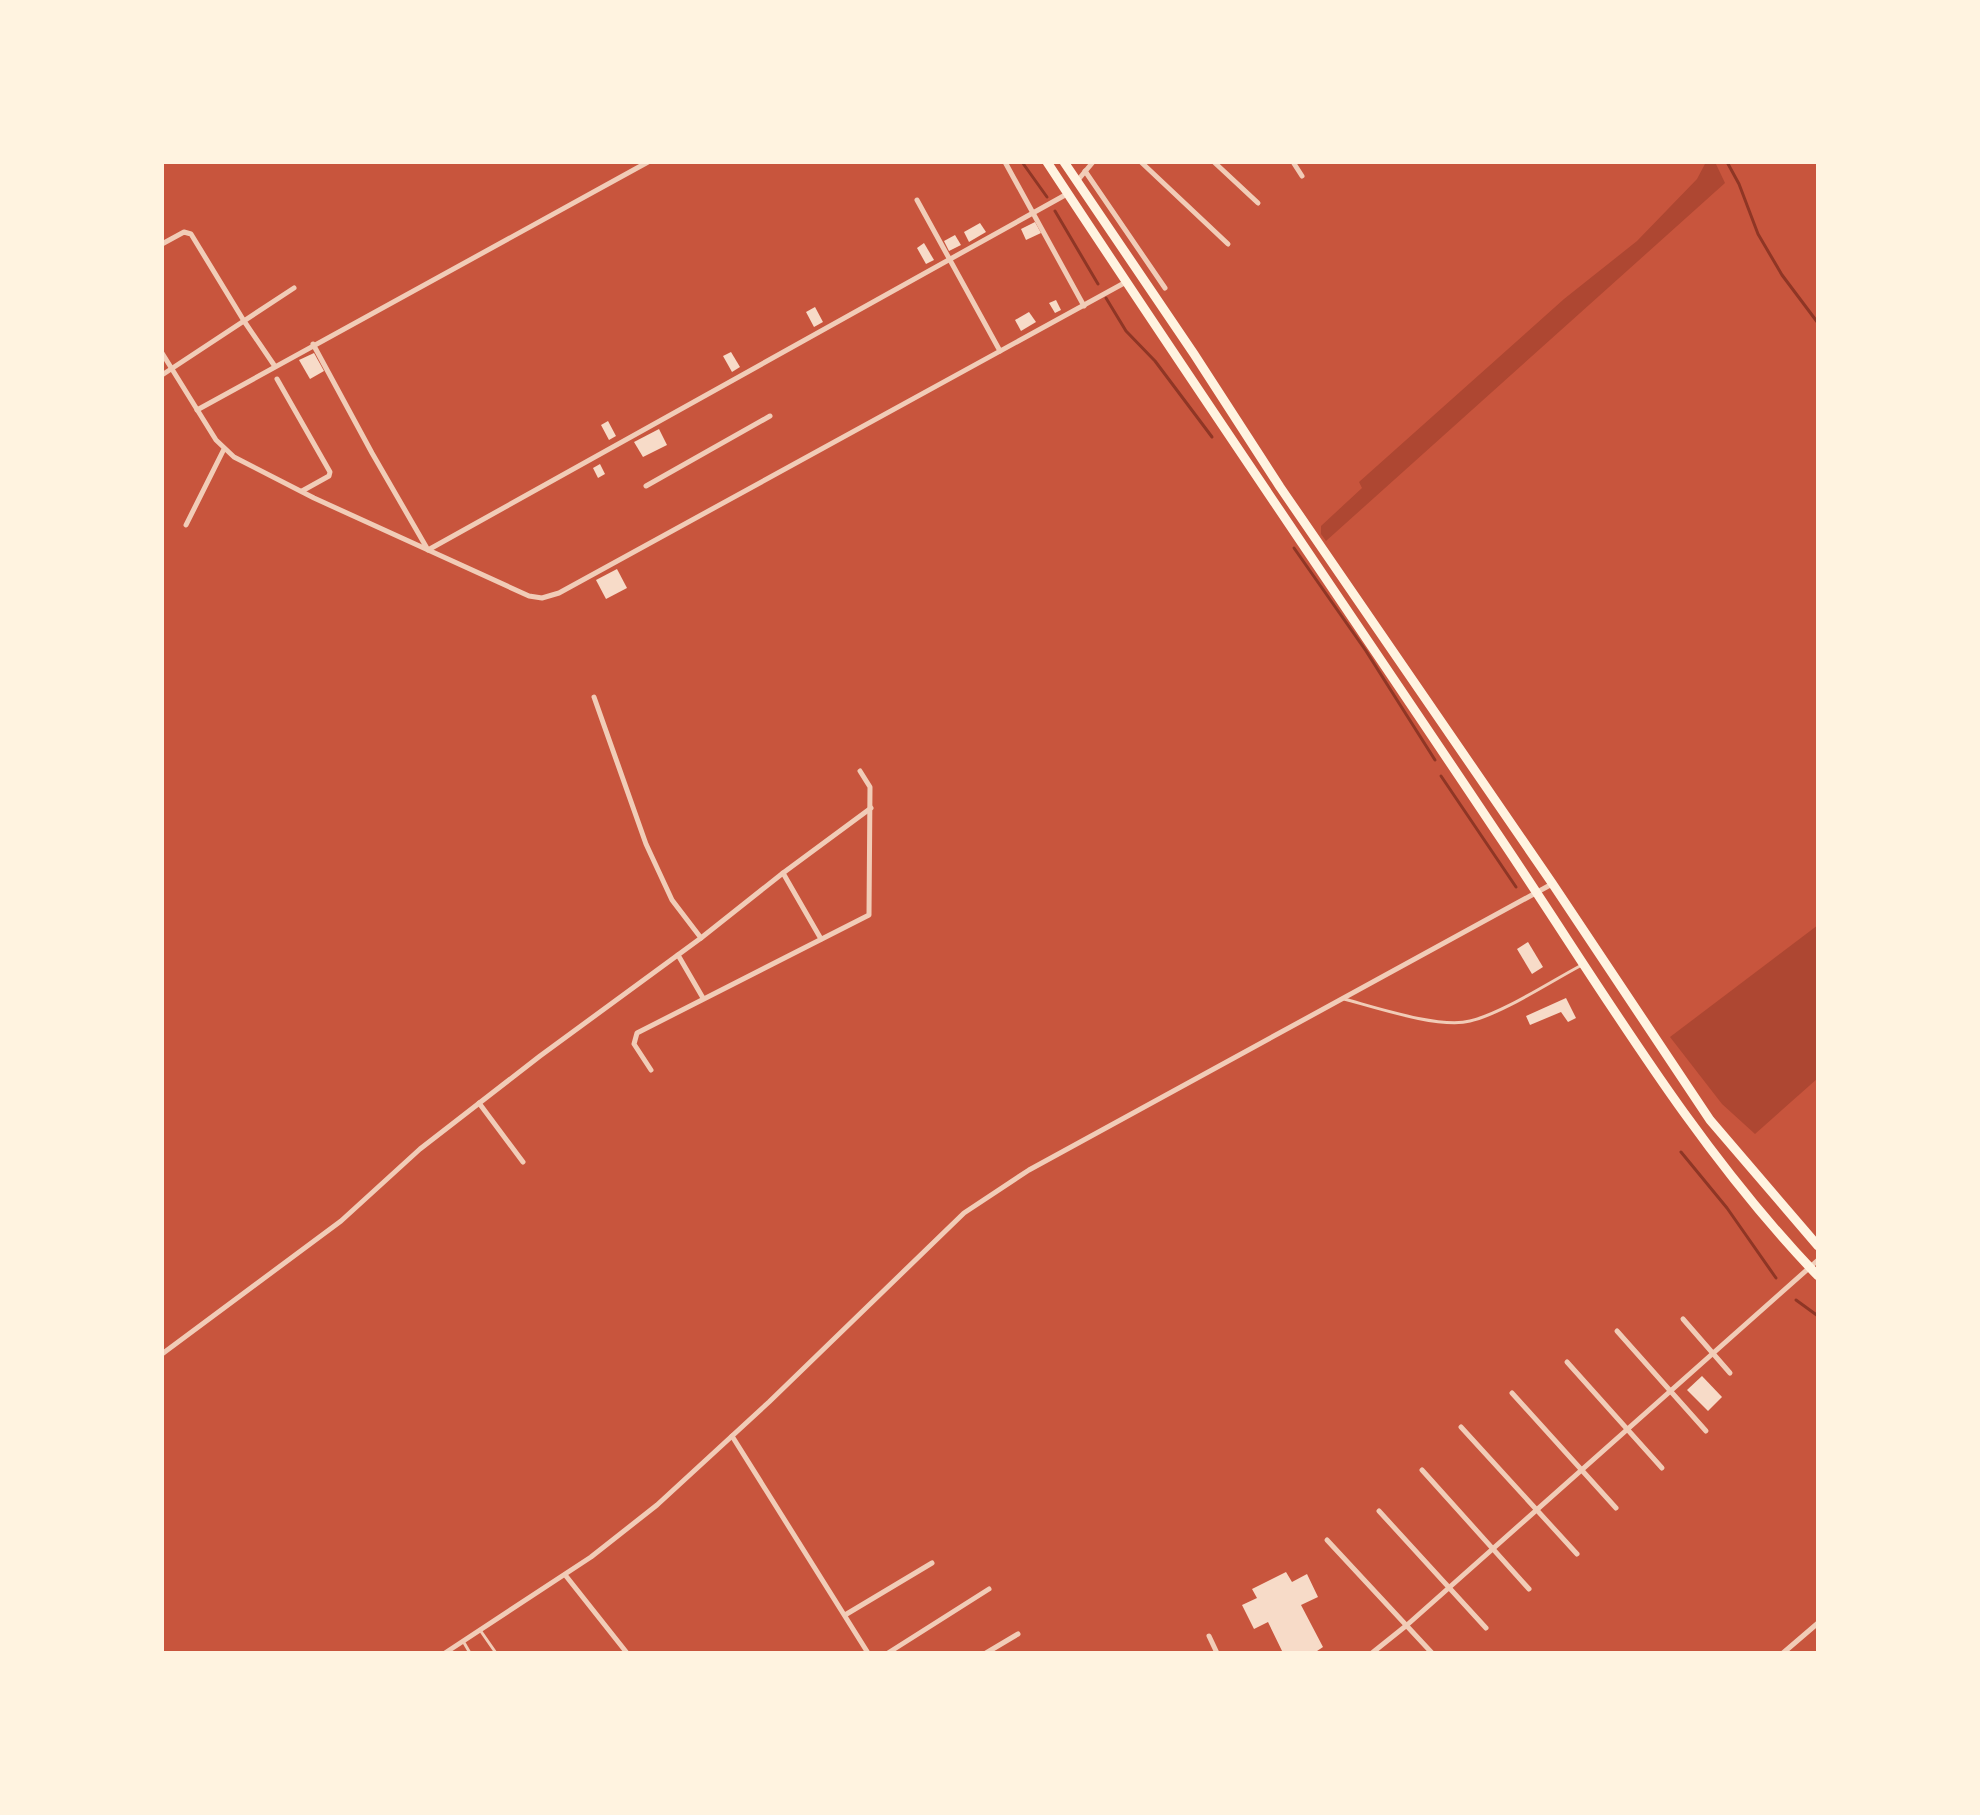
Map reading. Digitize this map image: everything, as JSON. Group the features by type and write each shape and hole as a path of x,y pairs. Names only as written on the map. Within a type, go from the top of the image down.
{"highway":[{"path":"1047,162 1705,1144 1756,1208 1818,1276"},
{"path":"1064,162 1280,487 1724,1139 1818,1246"}],"street":[{"path":"197,410 648,162"},
{"path":"1005,162 1084,306"},
{"path":"1077,181 1093,162"},
{"path":"1141,162 1228,244"},
{"path":"1214,162 1258,203"},
{"path":"1293,162 1302,176"},
{"path":"1085,171 1165,288"},
{"path":"428,550 1068,194"},
{"path":"917,200 1000,351"},
{"path":"162,244 188,232 274,365"},
{"path":"162,353 224,449 301,491 529,596 542,598 559,593 1126,282"},
{"path":"162,375 294,288"},
{"path":"313,344 428,550"},
{"path":"277,379 330,472 329,476 301,491"},
{"path":"646,486 770,416"},
{"path":"186,525 224,449"},
{"path":"594,697 646,844 672,900 701,938"},
{"path":"651,1070 634,1044 637,1033 869,915 870,787 860,771"},
{"path":"162,1354 341,1221 420,1149 479,1103 871,808"},
{"path":"783,873 821,939"},
{"path":"445,1653 565,1575 657,1505 964,1213 1029,1170 1552,883"},
{"path":"678,955 703,998"},
{"path":"479,1103 523,1162"},
{"path":"1372,1653 1818,1260"},
{"path":"1683,1319 1730,1373"},
{"path":"1617,1331 1706,1431"},
{"path":"1567,1362 1662,1468"},
{"path":"1512,1393 1616,1508"},
{"path":"1461,1427 1577,1554"},
{"path":"732,1436 868,1653"},
{"path":"1422,1470 1529,1589"},
{"path":"1379,1511 1486,1628"},
{"path":"1327,1540 1432,1653"},
{"path":"845,1615 932,1563"},
{"path":"565,1575 627,1653"},
{"path":"888,1653 989,1589"},
{"path":"1783,1653 1818,1623"},
{"path":"986,1653 1018,1634"},
{"path":"1209,1636 1217,1653"}],"lane":[{"path":"1344,999 1442,1022 1469,1022 1600,954"},
{"path":"480,1630 496,1653"},
{"path":"463,1641 470,1653"}],"shaded area":[{"path":"1706,162 1715,162 1725,183 1326,541 1321,534 1321,526 1362,488 1359,482 1564,299 1637,241 1697,179"},
{"path":"1818,925 1818,1078 1755,1134 1722,1104 1670,1037"}],"building":[{"path":"1035,222 1041,233 1026,240 1021,229"},
{"path":"980,223 986,232 969,242 964,232"},
{"path":"955,235 961,245 949,251 944,241"},
{"path":"924,243 934,260 926,264 917,248"},
{"path":"1056,300 1061,310 1055,313 1049,303"},
{"path":"815,307 823,322 814,327 806,312"},
{"path":"1029,312 1036,322 1021,331 1015,320"},
{"path":"731,352 740,367 732,372 723,356"},
{"path":"314,353 324,371 310,379 299,360"},
{"path":"608,421 616,436 609,440 601,425"},
{"path":"659,429 667,445 643,457 634,442"},
{"path":"600,464 605,474 598,478 593,468"},
{"path":"617,569 627,588 606,599 596,580"},
{"path":"1528,942 1543,967 1532,974 1517,949"},
{"path":"1566,998 1576,1018 1568,1022 1561,1012 1530,1025 1526,1016"},
{"path":"1702,1376 1722,1397 1708,1411 1687,1390"},
{"path":"1286,1572 1292,1582 1307,1574 1318,1597 1301,1605 1323,1647 1314,1653 1283,1653 1268,1622 1254,1629 1242,1605 1257,1598 1252,1589"}],"waterway":[{"path":"1022,162 1047,197"},
{"path":"1727,162 1758,234 1782,275 1818,323"},
{"path":"1055,211 1098,284"},
{"path":"1106,298 1126,331 1155,361 1212,437"},
{"path":"1294,548 1366,651 1435,760"},
{"path":"1441,776 1516,887"},
{"path":"1681,1152 1727,1208 1776,1278"},
{"path":"1796,1300 1818,1316"}]}
